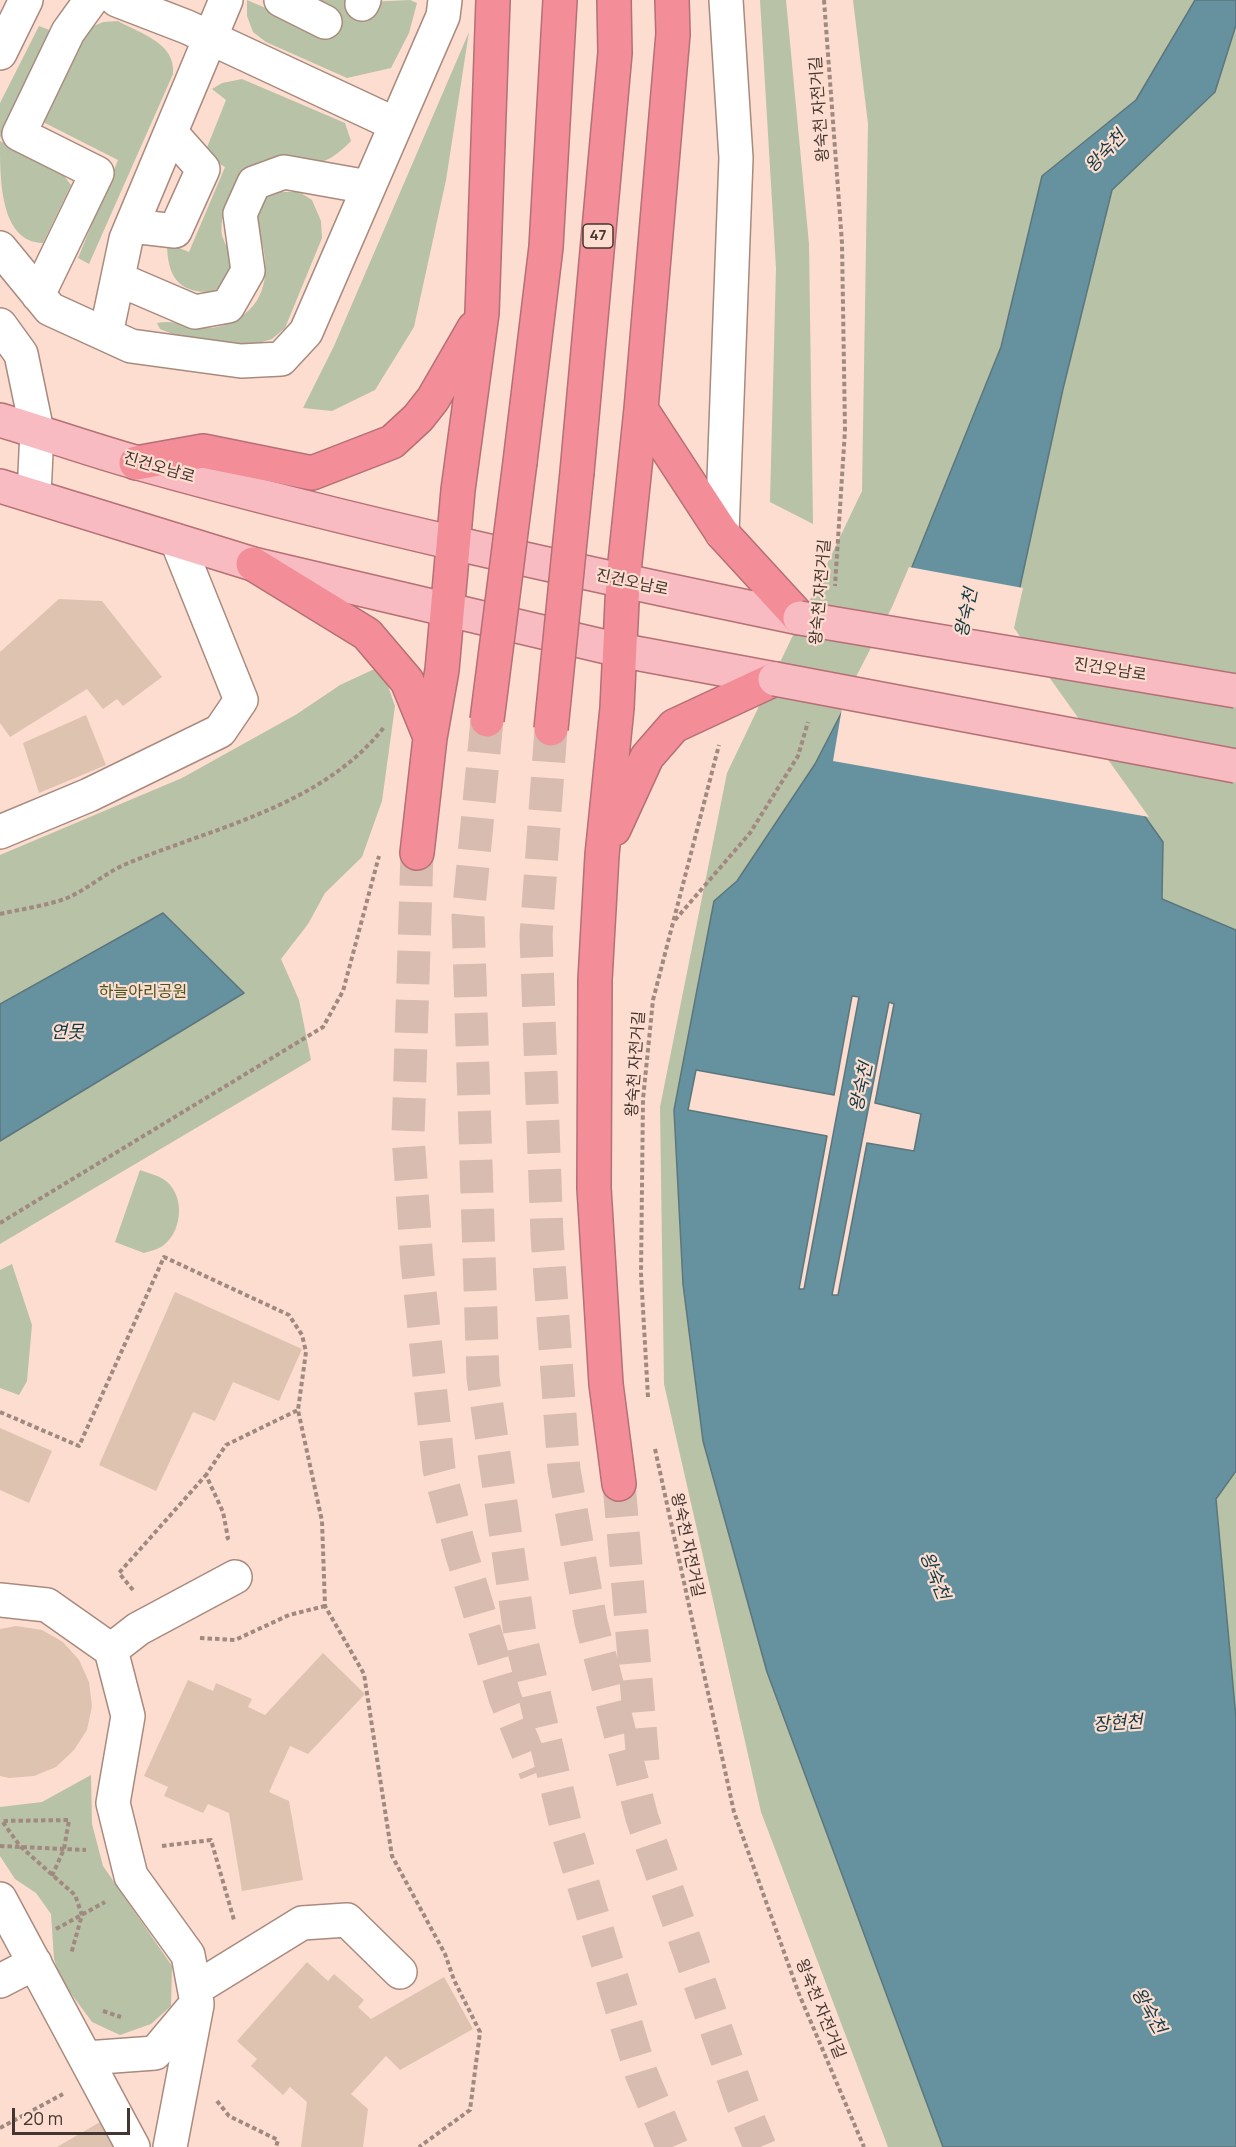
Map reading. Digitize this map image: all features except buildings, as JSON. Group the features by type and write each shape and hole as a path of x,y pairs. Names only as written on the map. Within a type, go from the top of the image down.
{"highway":[{"path":"417,853 430,738 442,670 452,542 482,313 493,0"},
{"path":"487,720 546,247 560,0"},
{"name":"47","path":"551,729 615,53 614,0"},
{"path":"619,1484 606,1384 594,1188 595,980 602,855 617,708 623,581 673,34 672,0"},
{"path":"136,463 203,451 312,473 392,442 418,418 433,399 482,313"},
{"path":"640,409 722,533 800,618"},
{"path":"253,564 368,634 394,664 413,693 430,738"},
{"path":"602,855 647,757 674,726 775,679"}],"main road":[{"name":"진건오남로","path":"0,420 136,463 452,542 623,581 800,618 1236,691"},
{"path":"0,486 253,564 619,650 1236,766"}],"street":[{"path":"0,53 26,0"},
{"path":"38,295 97,173 19,134 68,32 91,0"},
{"path":"117,0 210,38 395,124"},
{"path":"106,334 132,226 226,0"},
{"path":"722,533 736,158 726,0"},
{"path":"0,248 50,309 131,346 241,361 281,359 306,332 443,16 443,1"},
{"path":"132,226 175,231 203,169 171,133"},
{"path":"118,279 195,312 228,306 248,271 240,214 254,183 284,172 368,187"},
{"path":"0,325 21,354 37,431 34,495"},
{"path":"0,832 89,795 220,731 241,700 177,541"},
{"path":"111,1650 138,1629 235,1577"},
{"path":"0,1600 47,1605 111,1650 128,1716 113,1803 125,1852 131,1876 188,1955 196,1996 170,2147"},
{"path":"0,1899 133,2147"},
{"path":"91,2067 155,2053 196,1996 244,1957 302,1923 347,1920 399,1972"},
{"path":"0,1981 30,1954"}],"path":[{"name":"왕숙천 자전거길","path":"825,0 842,243 846,430 834,594"},
{"path":"0,914 66,898 124,865 237,823 310,790 367,750 413,693"},
{"path":"672,923 715,764 728,700"},
{"name":"왕숙천 자전거길","path":"648,1400 641,1274 643,1099 653,1000 672,923 750,833 798,756 810,714"},
{"path":"0,1222 323,1027 343,992 382,847"},
{"path":"0,1412 79,1446 164,1257 289,1315 302,1335 306,1352 298,1410 321,1521 325,1606 364,1674 392,1856 446,1954 454,1980 480,2032 470,2110 419,2147"},
{"path":"298,1410 226,1445 206,1475 119,1573 161,1616 188,1638 235,1640 289,1615 325,1606"},
{"name":"왕숙천 자전거길","path":"654,1445 734,1812 799,1994 864,2147"},
{"path":"206,1475 225,1520 228,1538 219,1543"},
{"path":"52,1876 64,1849 69,1820 2,1821 20,1846 52,1876 75,1895 82,1915 70,1959"},
{"path":"0,1845 125,1852 212,1840 244,1957"},
{"path":"30,1954 82,1915 137,1885"},
{"path":"101,2011 126,2018"},
{"path":"186,2064 229,2116 278,2140 276,2147"},
{"path":"0,2128 91,2067"}],"green space":[{"path":"247,0 326,34 317,0 347,0 346,3 410,0 417,3 409,33 391,68 347,78 266,42 253,32 247,16"},
{"path":"760,0 786,0 809,244 813,524 770,502 776,268"},
{"path":"853,0 1195,0 1136,100 1042,176 1001,347 895,609 815,764 737,881 714,901 674,1110 683,1284 703,1441 767,1672 943,2147 888,2147 761,1812 664,1384 660,1107 727,773 862,491 868,124"},
{"path":"118,21 146,35 163,47 169,54 173,74 89,264 78,258 118,160 43,122 59,82 87,29 103,22"},
{"path":"1236,25 1236,930 1162,899 1163,842 1011,628 1063,389 1112,190 1215,92"},
{"path":"39,26 52,31 0,138 0,103"},
{"path":"469,32 446,180 414,327 375,390 332,411 303,408 334,346"},
{"path":"242,79 345,123 351,141 328,159 311,163 270,159 260,162 242,178 223,215 223,238 234,259 226,290 200,292 182,285 175,278 168,257 167,243 189,252 225,167 204,155 226,100 212,89 222,83"},
{"path":"0,141 62,173 71,185 43,243 29,240 18,232 10,221 2,190"},
{"path":"281,192 299,192 312,200 321,221 322,238 285,328 272,339 252,345 178,336 160,329 157,323 165,322 213,328 234,321 253,306 263,286 265,274 263,247 254,220 263,199"},
{"name":"하늘아리공원","path":"381,666 395,706 382,801 362,857 325,893 308,924 281,959 299,1000 311,1060 0,1244 0,855 182,778 297,714 340,685"},
{"path":"140,1170 166,1181 177,1196 179,1205 177,1225 168,1241 159,1248 144,1253 115,1242"},
{"path":"12,1264 32,1325 27,1381 19,1395 0,1388 0,1270"},
{"path":"1236,1471 1236,1719 1216,1499"},
{"path":"91,1775 92,1824 103,1866 172,1966 171,2006 151,2024 120,2035 92,2022 61,1980 54,1959 51,1914 36,1893 15,1879 0,1856 0,1807 42,1802"}],"water":[{"path":"1195,0 1236,0 1236,25 1215,92 1112,190 1063,389 1011,628 1163,842 1162,899 1236,930 1236,1471 1216,1499 1236,1718 1236,2147 943,2147 767,1672 703,1441 683,1284 674,1110 714,901 737,881 815,764 895,609 1001,347 1042,176 1136,100","holes":["852,996 859,997 804,1289 799,1289 827,1136 688,1110 696,1070 834,1095","889,1002 894,1004 875,1103 921,1114 914,1151 867,1143 838,1295 832,1295"]},
{"name":"연못","path":"163,913 244,993 0,1141 0,1004"}],"pier":[{"path":"909,567 1023,588 1014,628 1149,817 833,761 843,702 892,607"}],"tunnel":[{"path":"487,720 468,917 483,1378 520,1634 567,1831 641,2073 672,2147"},
{"path":"551,729 536,935 547,1236 564,1470 591,1622 642,1818 743,2106 760,2147"},
{"path":"417,853 408,1136 417,1263 439,1469 461,1552 505,1698 536,1773"},
{"path":"619,1484 643,1761"}],"water label":[{"name":"왕숙천","path":"1106,152"},
{"name":"왕숙천","path":"967,613"},
{"name":"왕숙천","path":"862,1087"},
{"name":"왕숙천","path":"934,1576"},
{"name":"장현천","path":"1118,1724"},
{"name":"왕숙천","path":"1148,2011"}]}
